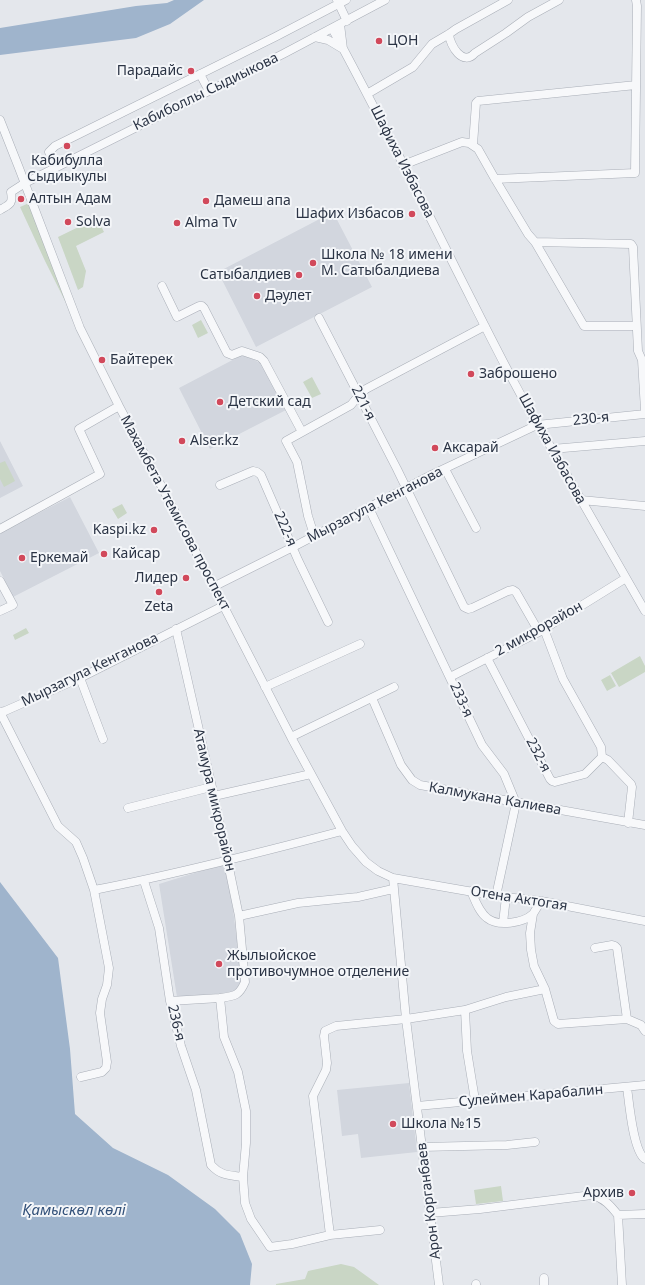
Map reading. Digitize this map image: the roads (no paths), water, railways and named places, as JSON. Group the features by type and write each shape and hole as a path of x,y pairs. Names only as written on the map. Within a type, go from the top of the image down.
{"street":[{"name":"Кабиболлы Сыдиыкова","path":"0,210 11,203 11,192 25,182 343,23 385,0"},
{"path":"368,94 412,67 432,44 508,0"},
{"path":"449,34 449,38 458,54 463,58 467,58 528,17 559,0"},
{"path":"495,179 636,173 636,0"},
{"path":"56,167 49,152 55,146 275,37 340,1 343,23 343,49"},
{"name":"Шафиха Избасова","path":"332,28 368,94 485,326 537,425 645,612"},
{"path":"315,37 328,40 343,49"},
{"path":"200,74 208,91"},
{"path":"473,145 476,103 478,101 636,85"},
{"name":"Махамбета Утемисова проспект","path":"0,120 80,328 265,688 342,831 352,846 366,862 378,871 393,878"},
{"path":"403,164 462,142 469,143 478,148 495,179 528,234 535,242 584,326 636,326"},
{"path":"535,242 631,244 633,247 636,326 638,352 642,360 645,410"},
{"path":"162,286 177,317 199,306 202,306 227,353 232,355 242,351 260,357 264,361 302,432"},
{"name":"221-я","path":"319,318 406,488"},
{"path":"314,535 308,516 297,462 286,442 351,405 366,389 485,326"},
{"path":"0,529 100,474 79,429 119,406"},
{"name":"230-я","path":"537,425 645,414"},
{"name":"Мырзагула Кенганова","path":"213,587 406,488 537,425"},
{"name":"230-я","path":"552,449 645,441"},
{"path":"445,469 476,528"},
{"name":"222-я","path":"220,485 253,471 261,475 298,560 328,622"},
{"path":"406,488 464,606 468,609 472,608 508,590 516,592 541,630 563,679 601,747 602,757 608,760 631,784 632,787 628,823"},
{"path":"580,500 645,506"},
{"name":"233-я","path":"369,508 482,745 504,774 516,803"},
{"name":"2 микрорайон","path":"450,677 541,630 626,578"},
{"path":"0,581 13,605 0,611"},
{"name":"Мырзагула Кенганова","path":"0,712 80,678 223,606"},
{"name":"Атамура микрорайон","path":"176,629 214,796 239,916 245,982 242,991 235,996 220,998"},
{"path":"265,688 360,644"},
{"name":"232-я","path":"487,658 552,781 555,782 585,774 602,757"},
{"path":"80,678 103,739"},
{"path":"291,737 394,687"},
{"name":"Калмукана Калиева","path":"372,698 401,765 412,780 420,785 645,825"},
{"path":"0,712 58,826 76,842 94,890 109,968 107,985 102,999 100,1013 107,1062 106,1068 102,1072 81,1077"},
{"path":"214,796 311,774"},
{"path":"128,808 211,787"},
{"path":"496,896 516,803"},
{"path":"94,890 144,881 342,831"},
{"name":"Отена Актогая","path":"393,878 496,896 541,901 645,921"},
{"name":"Арон Корганбаев","path":"393,878 406,1019 439,1285"},
{"name":"236-я","path":"144,881 159,928 170,1001 181,1046 196,1090 211,1165 222,1174 243,1177"},
{"path":"239,916 298,903 358,897 393,889"},
{"path":"471,891 477,905 486,917 493,922 516,922 524,920 533,914"},
{"path":"503,923 506,897"},
{"path":"541,901 533,914 530,933 531,950 534,966 545,989 554,1021 558,1024 627,1019 641,1025 645,1030"},
{"path":"595,948 612,945 617,948 627,1019"},
{"path":"330,1235 312,1096 326,1070 325,1031 336,1026 406,1019 465,1010 506,997 545,989"},
{"path":"170,1001 220,998 224,1037 238,1072 246,1111 243,1177 245,1203 251,1219 270,1247 292,1244 330,1235 380,1230"},
{"path":"465,1010 467,1050 475,1100"},
{"name":"Сулеймен Карабалин","path":"417,1106 645,1085"},
{"path":"627,1087 630,1120 639,1152 645,1159"},
{"path":"422,1146 507,1145 535,1142"},
{"path":"430,1213 480,1209 592,1195 601,1198 609,1204 618,1215 622,1285"},
{"path":"618,1215 645,1214"}],"water":[{"path":"174,0 204,0 170,24 136,38 0,55 0,28 136,6 167,3"},
{"name":"Қамыскөл көлі","path":"0,882 58,958 70,1049 75,1114 113,1148 168,1175 215,1209 240,1234 252,1264 250,1285 0,1285"}],"place":[{"name":"ЦОН","path":"379,41"},
{"name":"Парадайс","path":"191,71"},
{"name":"Кабибулла Сыдиыкулы","path":"67,146"},
{"name":"Алтын Адам","path":"21,199"},
{"name":"Дамеш апа","path":"206,201"},
{"name":"Шафих Избасов","path":"412,214"},
{"name":"Solva","path":"68,222"},
{"name":"Alma Tv","path":"177,223"},
{"name":"Школа № 18 имени М. Сатыбалдиева","path":"313,263"},
{"name":"Сатыбалдиев","path":"299,275"},
{"name":"Дәулет","path":"257,296"},
{"name":"Байтерек","path":"102,360"},
{"name":"Заброшено","path":"471,374"},
{"name":"Детский сад","path":"220,402"},
{"name":"Alser.kz","path":"182,441"},
{"name":"Аксарай","path":"435,448"},
{"name":"Kaspi.kz","path":"154,530"},
{"name":"Кайсар","path":"104,554"},
{"name":"Еркемай","path":"22,558"},
{"name":"Лидер","path":"186,578"},
{"name":"Zeta","path":"159,592"},
{"name":"Жылыойское противочумное отделение","path":"219,964"},
{"name":"Школа №15","path":"393,1124"},
{"name":"Архив","path":"632,1193"}]}
